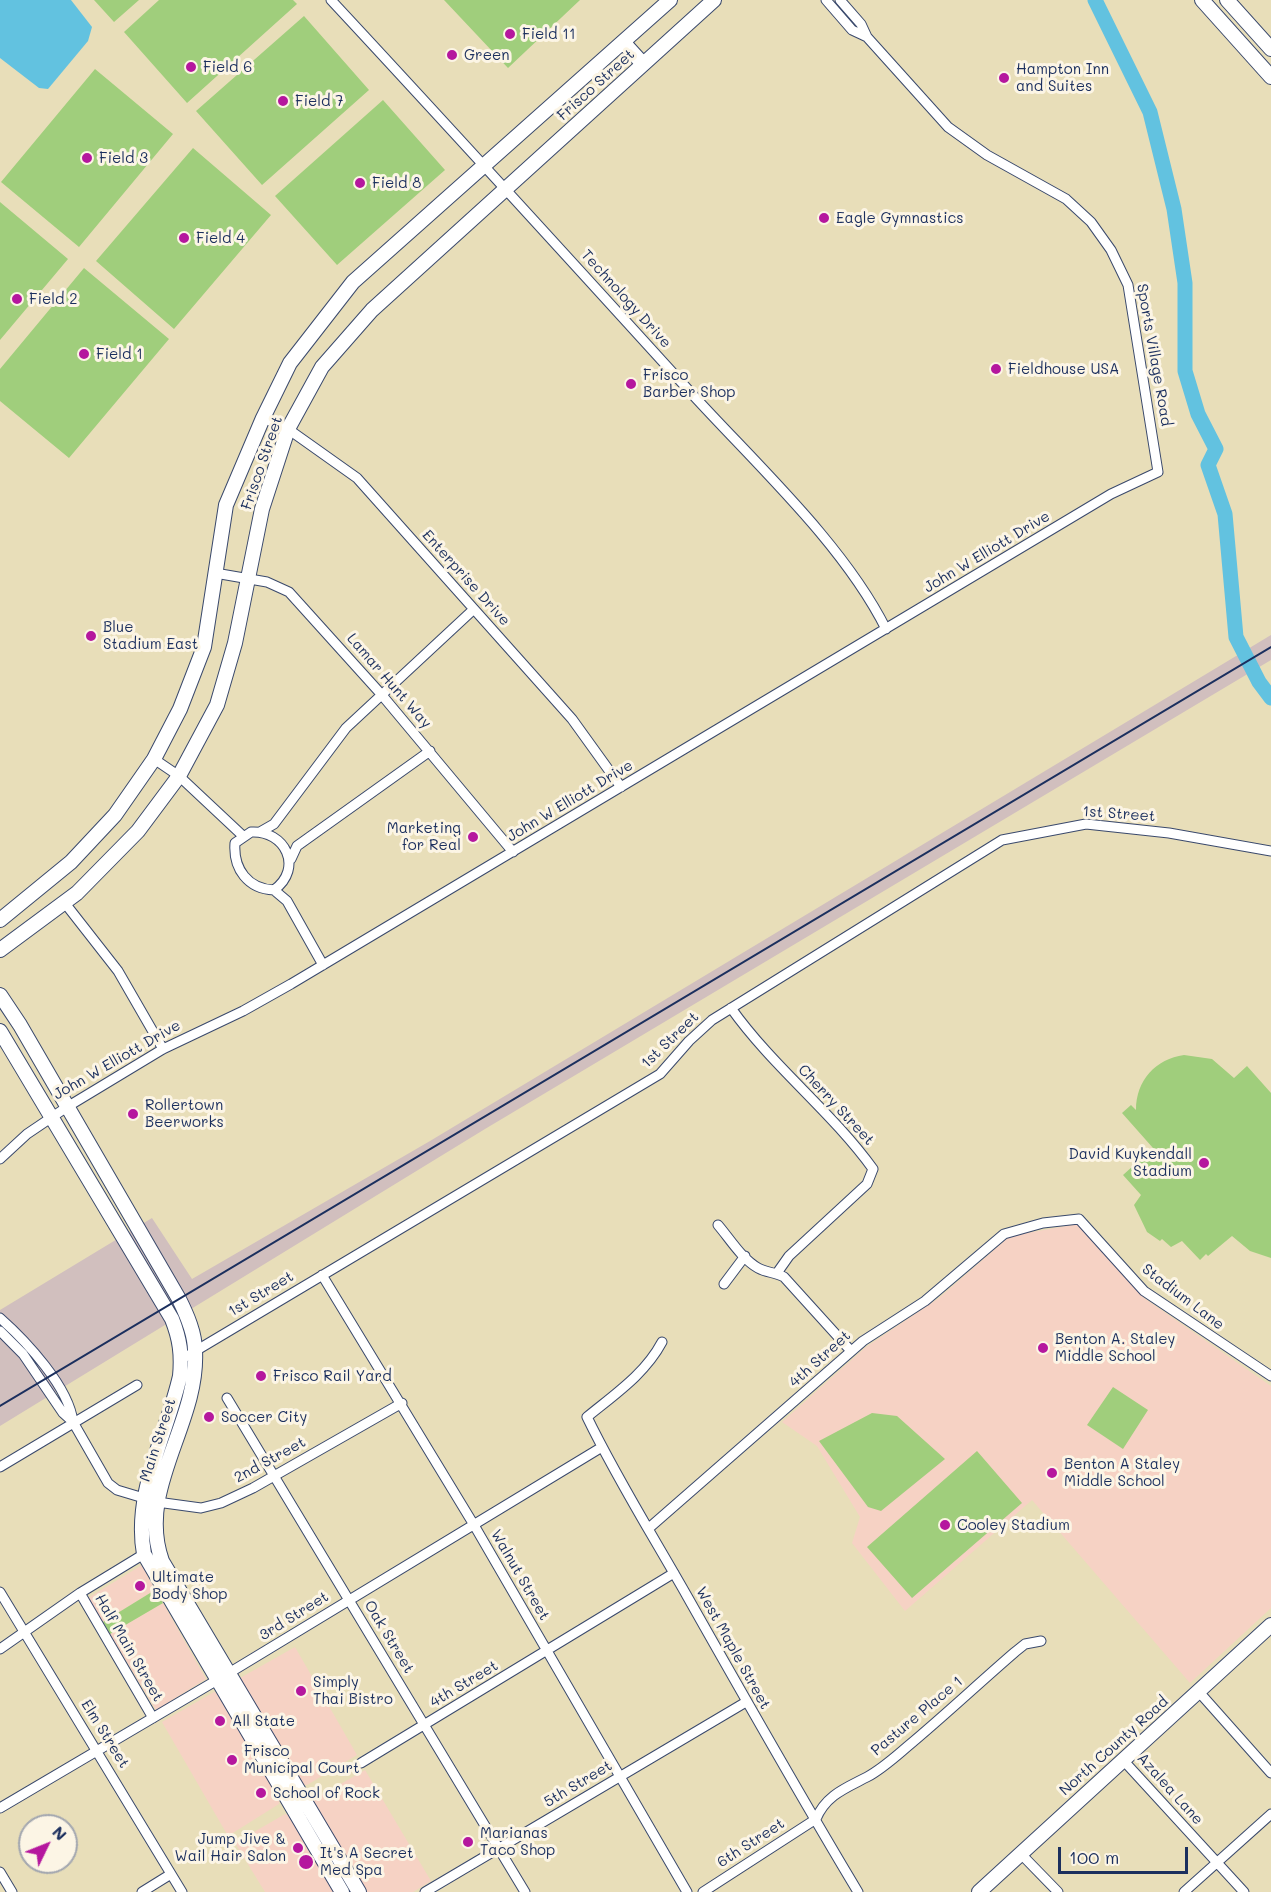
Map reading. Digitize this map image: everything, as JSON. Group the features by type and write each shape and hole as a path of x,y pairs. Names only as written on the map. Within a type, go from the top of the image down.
{"street":[{"name":"Technology Drive","path":"331,0 486,166 803,515 874,605 886,629"},
{"name":"Frisco Street","path":"0,920 71,862 115,816 153,759 180,709 204,646 226,505 263,418 290,363 353,282 670,0"},
{"name":"Frisco Street","path":"0,950 64,902 138,831 179,776 217,705 235,643 262,509 288,429 322,367 372,310 714,0"},
{"name":"Sports Village Road","path":"826,0 852,30 867,37"},
{"name":"Sports Village Road","path":"840,0 861,24 867,37 948,127 987,155 1066,199 1091,222 1111,250 1128,285 1158,472"},
{"path":"1227,0 1271,49"},
{"path":"1208,2 1271,77"},
{"path":"623,42 643,64"},
{"name":"Enterprise Drive","path":"263,418 288,429 357,478 572,719 621,787"},
{"name":"John W Elliott Drive","path":"0,1159 27,1134 52,1116 163,1049 243,1011 323,965 1111,494 1158,472"},
{"name":"Lamar Hunt Way","path":"215,573 267,582 289,592 381,694 513,852"},
{"path":"430,751 297,846 291,859 291,871 285,882 274,890 263,890 244,878 234,855 236,843 243,836 260,832 274,824 346,728 474,609"},
{"path":"153,759 179,776 243,836"},
{"path":"225,821 236,843"},
{"path":"273,838 274,824"},
{"name":"1st Street","path":"182,1359 660,1074 689,1041 731,1008 1002,840 1086,824 1179,834 1271,851"},
{"path":"260,832 281,844 291,859"},
{"path":"281,844 297,846"},
{"path":"285,882 287,901"},
{"path":"274,890 287,901 323,965"},
{"path":"64,902 118,971 163,1049"},
{"name":"Main Street","path":"0,995 179,1299 189,1323 195,1350 194,1380 160,1482 150,1501 156,1544 162,1561 223,1677 342,1892"},
{"name":"Cherry Street","path":"731,1008 766,1054 855,1144 873,1169 867,1184 789,1256 777,1273"},
{"name":"Main Street","path":"0,1031 172,1319 182,1359 173,1408 141,1529 144,1554 359,1892"},
{"name":"Stadium Lane","path":"1021,1228 1069,1218 1079,1219 1144,1291 1271,1376"},
{"path":"718,1225 754,1265 767,1273 777,1273 798,1291 851,1351"},
{"name":"4th Street","path":"649,1528 851,1351 925,1301 1004,1234 1021,1228"},
{"path":"724,1284 745,1256"},
{"name":"Walnut Street","path":"322,1275 402,1403 687,1892"},
{"path":"0,1318 31,1348 51,1376 72,1410 73,1422"},
{"path":"0,1331 23,1354 63,1413 73,1422"},
{"name":"West Maple Street","path":"662,1342 654,1358 638,1375 587,1417 615,1475 649,1528 746,1702 858,1892"},
{"path":"0,1467 137,1385"},
{"name":"Oak Street","path":"226,1398 525,1892"},
{"name":"2nd Street","path":"73,1422 108,1483 117,1490 150,1501 201,1508 221,1503 273,1477 402,1403"},
{"name":"3rd Street","path":"0,1808 223,1677 602,1447"},
{"path":"0,1649 25,1634 80,1593 144,1554"},
{"name":"4th Street","path":"361,1763 674,1573"},
{"name":"Elm Street","path":"0,1592 98,1750 182,1892"},
{"name":"Half Main Street","path":"80,1593 153,1718"},
{"name":"North County Road","path":"979,1892 1271,1625"},
{"name":"Pasture Place 1","path":"816,1819 821,1807 846,1785 867,1777 907,1747 1025,1644 1041,1641"},
{"path":"1199,1692 1271,1773"},
{"name":"5th Street","path":"425,1892 746,1702"},
{"name":"Azalea Lane","path":"1123,1760 1244,1892"},
{"path":"1185,1892 1271,1814"},
{"name":"6th Street","path":"703,1892 816,1819"},
{"path":"1021,1854 1058,1892"},
{"path":"0,1872 12,1892"},
{"path":"142,1892 171,1874"}],"shaded area":[{"path":"1271,635 1271,660 485,1129 0,1426 0,1310 152,1218 192,1279 430,1141"},
{"name":"Benton A Staley Middle School","path":"1078,1224 1144,1298 1271,1386 1271,1608 1190,1683 1032,1500 905,1611 852,1543 860,1517 817,1446 782,1422 866,1347 939,1298 1010,1236"},
{"path":"142,1565 155,1590 103,1622 88,1598"},
{"path":"163,1603 206,1679 156,1710 110,1634"},
{"path":"295,1647 357,1755 307,1785 303,1785 240,1678"},
{"path":"214,1692 219,1694 280,1796 279,1804 228,1836 162,1722"},
{"path":"365,1770 431,1881 413,1892 366,1892 311,1801"},
{"path":"285,1814 291,1816 336,1892 265,1892 235,1843"}],"green space":[{"path":"94,0 139,0 114,22"},
{"name":"Field 6","path":"159,0 293,0 297,4 187,103 124,32"},
{"name":"Field 11","path":"444,0 580,0 508,68"},
{"name":"Field 7","path":"304,16 369,90 262,185 196,111"},
{"name":"Field 3","path":"95,69 173,134 79,247 1,182"},
{"name":"Field 8","path":"383,100 445,170 337,265 275,196"},
{"name":"Field 4","path":"193,148 271,215 174,329 96,261"},
{"name":"Field 2","path":"0,202 68,259 0,340"},
{"name":"Field 1","path":"84,268 169,339 69,458 0,401 0,369"},
{"name":"David Kuykendall Stadium","path":"1184,1055 1212,1059 1234,1078 1247,1066 1271,1093 1271,1258 1250,1251 1232,1236 1200,1260 1182,1241 1171,1247 1162,1239 1160,1241 1147,1232 1134,1205 1141,1195 1123,1175 1153,1148 1122,1113 1131,1105 1136,1110 1137,1099 1144,1080 1157,1066 1174,1057"},
{"path":"1113,1387 1148,1410 1123,1449 1087,1425"},
{"path":"872,1413 897,1416 945,1459 881,1511 868,1507 819,1441"},
{"name":"Cooley Stadium","path":"977,1451 1022,1503 912,1598 867,1547"},
{"path":"155,1590 163,1603 110,1634 103,1622"}],"water":[{"path":"0,0 71,0 92,27 88,41 48,89 39,88 0,58"}],"waterway":[{"path":"1095,0 1150,112 1174,209 1185,283 1185,371 1198,414 1216,449 1208,465 1225,514 1236,637 1259,682 1271,698"}],"railway":[{"path":"0,1406 1271,647"}],"place":[{"name":"Field 11","path":"510,34"},
{"name":"Green","path":"452,55"},
{"name":"Field 6","path":"191,67"},
{"name":"Hampton Inn and Suites","path":"1004,78"},
{"name":"Field 7","path":"283,101"},
{"name":"Field 3","path":"87,158"},
{"name":"Field 8","path":"360,183"},
{"name":"Eagle Gymnastics","path":"824,218"},
{"name":"Field 4","path":"184,238"},
{"name":"Field 2","path":"17,299"},
{"name":"Field 1","path":"84,354"},
{"name":"Fieldhouse USA","path":"996,369"},
{"name":"Frisco Barber Shop","path":"631,384"},
{"name":"Blue Stadium East","path":"91,636"},
{"name":"Marketing for Real","path":"473,837"},
{"name":"Rollertown Beerworks","path":"133,1114"},
{"name":"David Kuykendall Stadium","path":"1204,1163"},
{"name":"Benton A. Staley Middle School","path":"1043,1348"},
{"name":"Frisco Rail Yard","path":"261,1376"},
{"name":"Soccer City","path":"209,1417"},
{"name":"Benton A Staley Middle School","path":"1052,1473"},
{"name":"Cooley Stadium","path":"945,1525"},
{"name":"Ultimate Body Shop","path":"140,1586"},
{"name":"Simply Thai Bistro","path":"301,1691"},
{"name":"All State","path":"220,1721"},
{"name":"Frisco Municipal Court","path":"232,1760"},
{"name":"School of Rock","path":"261,1793"},
{"name":"Marianas Taco Shop","path":"468,1842"},
{"name":"Jump Jive & Wail Hair Salon","path":"298,1848"},
{"name":"It's A Secret Med Spa","path":"306,1862"}]}
